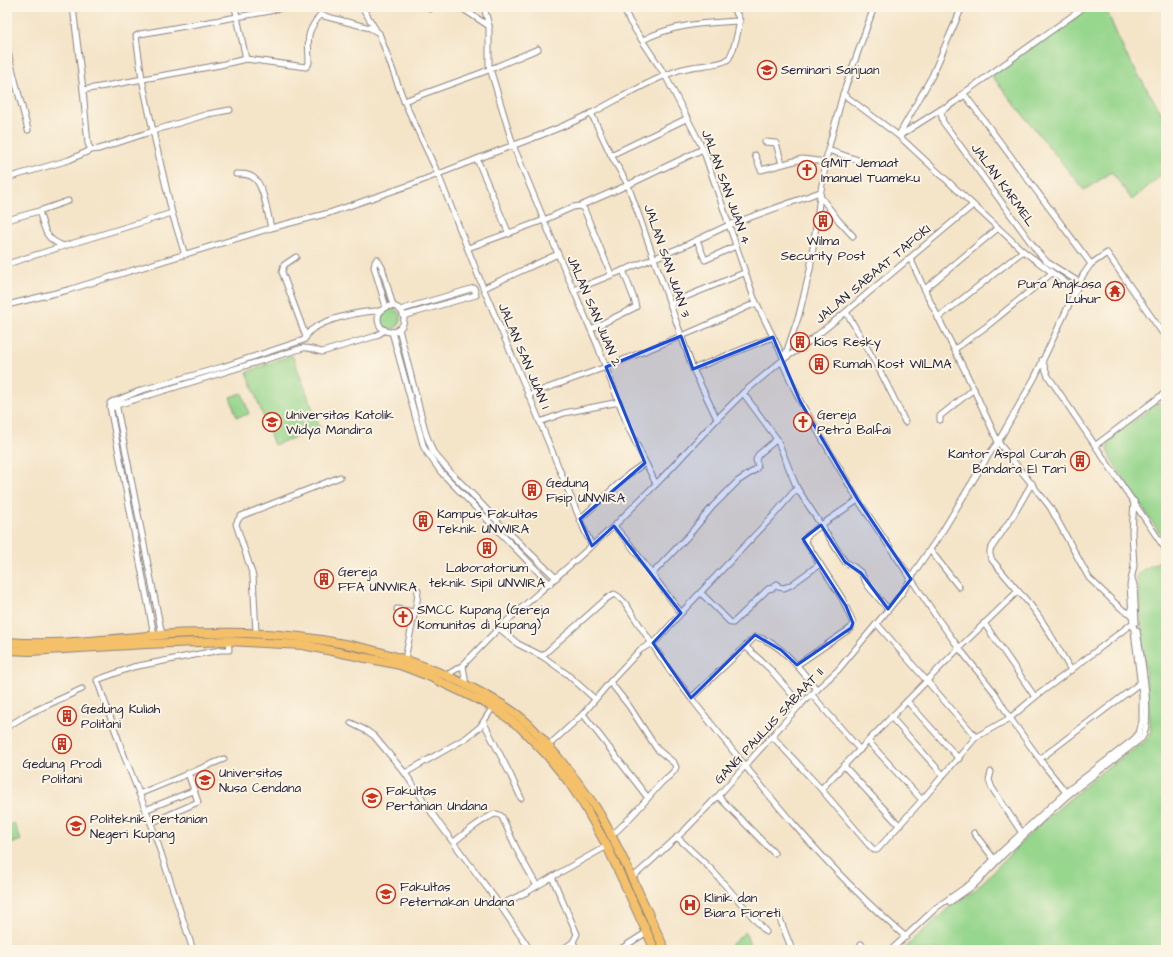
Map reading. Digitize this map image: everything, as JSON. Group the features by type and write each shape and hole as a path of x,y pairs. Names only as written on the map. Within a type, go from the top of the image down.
{"highway":[{"path":"7,642 29,644 53,643 158,635 331,642 384,658 426,675 493,707 520,727 546,754 568,781 584,805 607,846 655,950"},
{"path":"7,650 30,651 228,641 257,638"},
{"path":"384,658 405,659 447,675 496,701 525,721 548,746 587,795 611,836 665,950"},
{"path":"637,910 644,906"}],"street":[{"path":"73,7 88,144 91,150"},
{"path":"235,7 246,59"},
{"path":"185,255 172,213 153,131 142,79 136,38 137,35 237,16 273,11 285,7"},
{"name":"JALAN SAN JUAN 1","path":"362,7 381,38 404,100 438,174 528,395 592,546"},
{"path":"460,7 489,26"},
{"name":"JALAN SAN JUAN 2","path":"484,7 489,26 490,70 513,145 591,329 629,429 656,484"},
{"path":"623,9 630,7"},
{"path":"7,305 68,290 271,228 329,213 478,160 546,133 591,113 666,75 687,68 728,60 740,21 736,12 731,7"},
{"path":"784,360 799,315 810,270 820,194 828,150 843,94 874,7"},
{"path":"899,136 932,76 962,7"},
{"path":"1070,7 1081,9"},
{"name":"JALAN SAN JUAN 4","path":"623,9 630,22 666,75 703,149 744,273 756,303 784,360 800,401 858,500 911,579 959,648 995,693 1010,718 1067,793"},
{"path":"899,136 946,106 1081,9"},
{"path":"83,90 224,65 246,59 306,67 308,65 309,31 320,15 376,31"},
{"path":"643,40 656,33 687,25 740,21"},
{"path":"7,49 28,130"},
{"path":"404,100 490,70 538,49"},
{"path":"843,94 899,136 1023,251 1076,290"},
{"name":"JALAN KARMEL","path":"1079,282 1044,259 943,122 941,113 943,110 965,95 1091,264"},
{"path":"7,178 69,160 91,150 99,149 208,114 230,110"},
{"name":"JALAN SAN JUAN 3","path":"591,113 628,185 693,369 716,419"},
{"path":"612,155 688,118"},
{"path":"765,142 776,143 782,164"},
{"path":"468,248 509,234 573,207 580,206 703,149"},
{"path":"828,150 864,162"},
{"path":"755,155 761,170 770,169 802,159 826,162"},
{"path":"478,160 509,234"},
{"path":"236,174 247,174 257,180 266,205 271,228"},
{"path":"574,290 697,240 728,225 820,194"},
{"path":"820,194 839,221 853,236"},
{"path":"7,220 68,201"},
{"name":"JALAN SABAAT TAFOKI","path":"447,675 463,665 499,628 614,526 656,484 716,419 743,393 846,312 973,205"},
{"path":"580,206 584,209 611,274"},
{"path":"39,211 46,234 53,241 64,246"},
{"path":"7,264 172,213"},
{"path":"925,289 998,228"},
{"path":"697,240 705,260 736,246"},
{"path":"938,318 1023,251"},
{"path":"1091,264 1107,253 1166,338"},
{"path":"484,288 558,254"},
{"path":"296,257 284,264 282,272 306,337"},
{"path":"910,258 974,389 998,442 1032,483 1056,518 1089,578 1114,602 1134,618 1146,695 1146,724 1144,735 1140,740 1067,793"},
{"path":"386,307 374,267 375,262 378,259 382,267 393,306"},
{"name":"GANG PAULUS SABAAT II","path":"632,878 677,837 718,796 801,705 842,666 902,593 998,442 1035,377 1082,275 1091,264"},
{"path":"591,329 636,307 624,270"},
{"path":"671,305 673,302 744,273"},
{"path":"954,350 992,322 1052,273"},
{"path":"400,310 432,302 474,288 476,295 403,316"},
{"path":"432,302 433,308"},
{"path":"528,395 606,367 756,303"},
{"path":"393,306 400,310 403,316 403,321 398,329 392,332 385,330 379,323 378,316 386,307 393,306"},
{"path":"114,405 142,390 222,367 304,340 308,333 320,325 356,314 381,311"},
{"path":"846,312 873,356 894,396 905,422"},
{"path":"398,329 426,434 433,452 451,473 556,578"},
{"path":"114,405 303,348 322,352 365,340 376,336 385,330"},
{"path":"392,332 420,436 428,455 441,472 550,584"},
{"path":"693,369 773,337"},
{"path":"1042,360 1048,376 1074,416 1096,445 1166,550"},
{"path":"402,371 409,369"},
{"path":"940,420 940,416 974,389"},
{"path":"1096,445 1166,392"},
{"path":"743,393 777,438 797,488 844,562 854,567 861,573 868,586 888,609"},
{"path":"540,422 564,414 619,402"},
{"path":"114,405 137,512 158,635"},
{"path":"114,405 131,513 158,635"},
{"path":"652,574 713,506 738,481 755,470 758,466 756,460 758,455 777,438"},
{"path":"580,519 629,474 645,463"},
{"path":"257,638 253,576 236,524 238,520 241,516 340,477"},
{"path":"1032,483 990,550 990,555 992,560 1026,599 1046,626 1071,670"},
{"path":"548,746 583,714 640,650 653,643 773,516 797,488"},
{"path":"797,665 851,628 853,624 844,602 806,544 805,539 821,525 858,500"},
{"path":"892,950 937,907 970,884 994,859 1067,793 1137,736 1141,730 1142,695 1130,585 1134,566 1132,532 1134,501"},
{"path":"131,513 137,512"},
{"path":"614,526 629,543 681,613"},
{"path":"511,544 516,539"},
{"path":"930,550 959,587"},
{"path":"701,593 726,619 733,623 768,589 773,588 777,584 778,587 787,587 820,564"},
{"path":"405,659 418,591"},
{"path":"821,789 926,681 1018,591"},
{"path":"542,656 606,598 614,594 619,597 625,603 653,643 670,671 744,766 834,870 864,900 906,937"},
{"path":"397,609 414,612"},
{"path":"773,736 874,850 879,848 959,759 976,737 1010,718 1134,618"},
{"path":"984,623 1035,697"},
{"path":"877,624 976,737"},
{"path":"499,628 518,644 542,656 567,674 595,699"},
{"path":"691,698 755,637 758,637 781,650 797,665 817,690"},
{"path":"193,950 150,823 97,680 133,667 220,650 229,650 228,641"},
{"path":"745,646 770,669 801,705"},
{"path":"463,665 466,685"},
{"path":"610,682 629,706 657,749 675,764 674,772 663,781 623,826 611,836"},
{"path":"1040,759 1140,683"},
{"path":"7,726 28,714 82,689"},
{"path":"812,695 860,750"},
{"path":"907,701 959,759"},
{"path":"405,773 476,731 484,723 493,707"},
{"path":"583,714 648,798"},
{"path":"891,717 944,774"},
{"path":"351,723 374,736 405,773 438,822 500,905 530,950"},
{"path":"484,723 512,776 520,798"},
{"path":"868,741 922,800"},
{"path":"139,794 224,759"},
{"path":"844,766 899,825"},
{"path":"991,772 989,780 992,788 1023,834"},
{"path":"150,823 197,803 198,800 195,790 188,773"},
{"path":"145,810 195,790"},
{"path":"718,796 774,853"},
{"path":"454,842 490,817 496,814 500,815 537,886"},
{"path":"974,833 994,859"},
{"path":"896,950 947,904 973,886 1023,834"},
{"path":"677,837 711,869 766,932"},
{"path":"500,905 527,892 607,846"},
{"path":"552,877 576,932 573,942 562,950"},
{"path":"778,914 792,950"},
{"path":"619,950 647,932"},
{"path":"573,942 577,950"},
{"path":"861,944 867,950"}],"highlighted area":[{"path":"681,336 693,369 773,337 800,401 858,500 911,579 888,609 861,573 845,562 821,525 803,539 846,606 853,623 851,628 797,665 781,650 755,635 691,698 653,643 681,613 614,526 592,546 580,519 645,463 606,367"}],"green space":[{"path":"1091,7 1105,7 1125,53 1164,117 1166,124 1166,171 1132,200 1112,172 1084,190 991,75"},
{"path":"391,309 398,312 401,319 398,326 391,329 384,326 381,319 384,312"},
{"path":"395,333 399,339 424,436 430,450 428,452"},
{"path":"292,355 320,428 274,445 247,372"},
{"path":"242,393 249,414 237,417 230,397"},
{"path":"1166,397 1166,535 1158,531 1111,459 1108,452 1108,446 1110,440 1115,435"},
{"path":"1166,558 1166,950 902,950 952,905 975,890 1038,826 1105,769 1145,742 1151,734 1137,577 1141,571"},
{"path":"14,823 21,840 8,845 7,826"},
{"path":"745,932 752,950 726,950"}],"place":[{"name":"Seminari Sanjuan","path":"767,70"},
{"name":"GMIT Jemaat Imanuel Tuameku","path":"807,170"},
{"name":"Wilma Security Post","path":"823,221"},
{"name":"Pura Angkasa Luhur","path":"1115,291"},
{"name":"Kios Resky","path":"800,342"},
{"name":"Rumah Kost WILMA","path":"819,364"},
{"name":"Universitas Katolik Widya Mandira","path":"272,422"},
{"name":"Gereja Petra Balfai","path":"803,422"},
{"name":"Kantor Aspal Curah Bandara El Tari","path":"1080,461"},
{"name":"Gedung Fisip UNWIRA","path":"532,490"},
{"name":"Kampus Fakultas Teknik UNWIRA","path":"423,521"},
{"name":"Laboratorium teknik Sipil UNWIRA","path":"487,548"},
{"name":"Gereja FFA UNWIRA","path":"324,579"},
{"name":"SMCC Kupang (Gereja Komunitas di kupang)","path":"403,617"},
{"name":"Gedung Kuliah Politani","path":"67,716"},
{"name":"Gedung Prodi Politani","path":"62,744"},
{"name":"Universitas Nusa Cendana","path":"205,780"},
{"name":"Fakultas Pertanian Undana","path":"372,798"},
{"name":"Politeknik Pertanian Negeri Kupang","path":"76,826"},
{"name":"Fakultas Peternakan Undana","path":"386,894"},
{"name":"Klinik dan Biara Fioreti","path":"690,905"}]}
